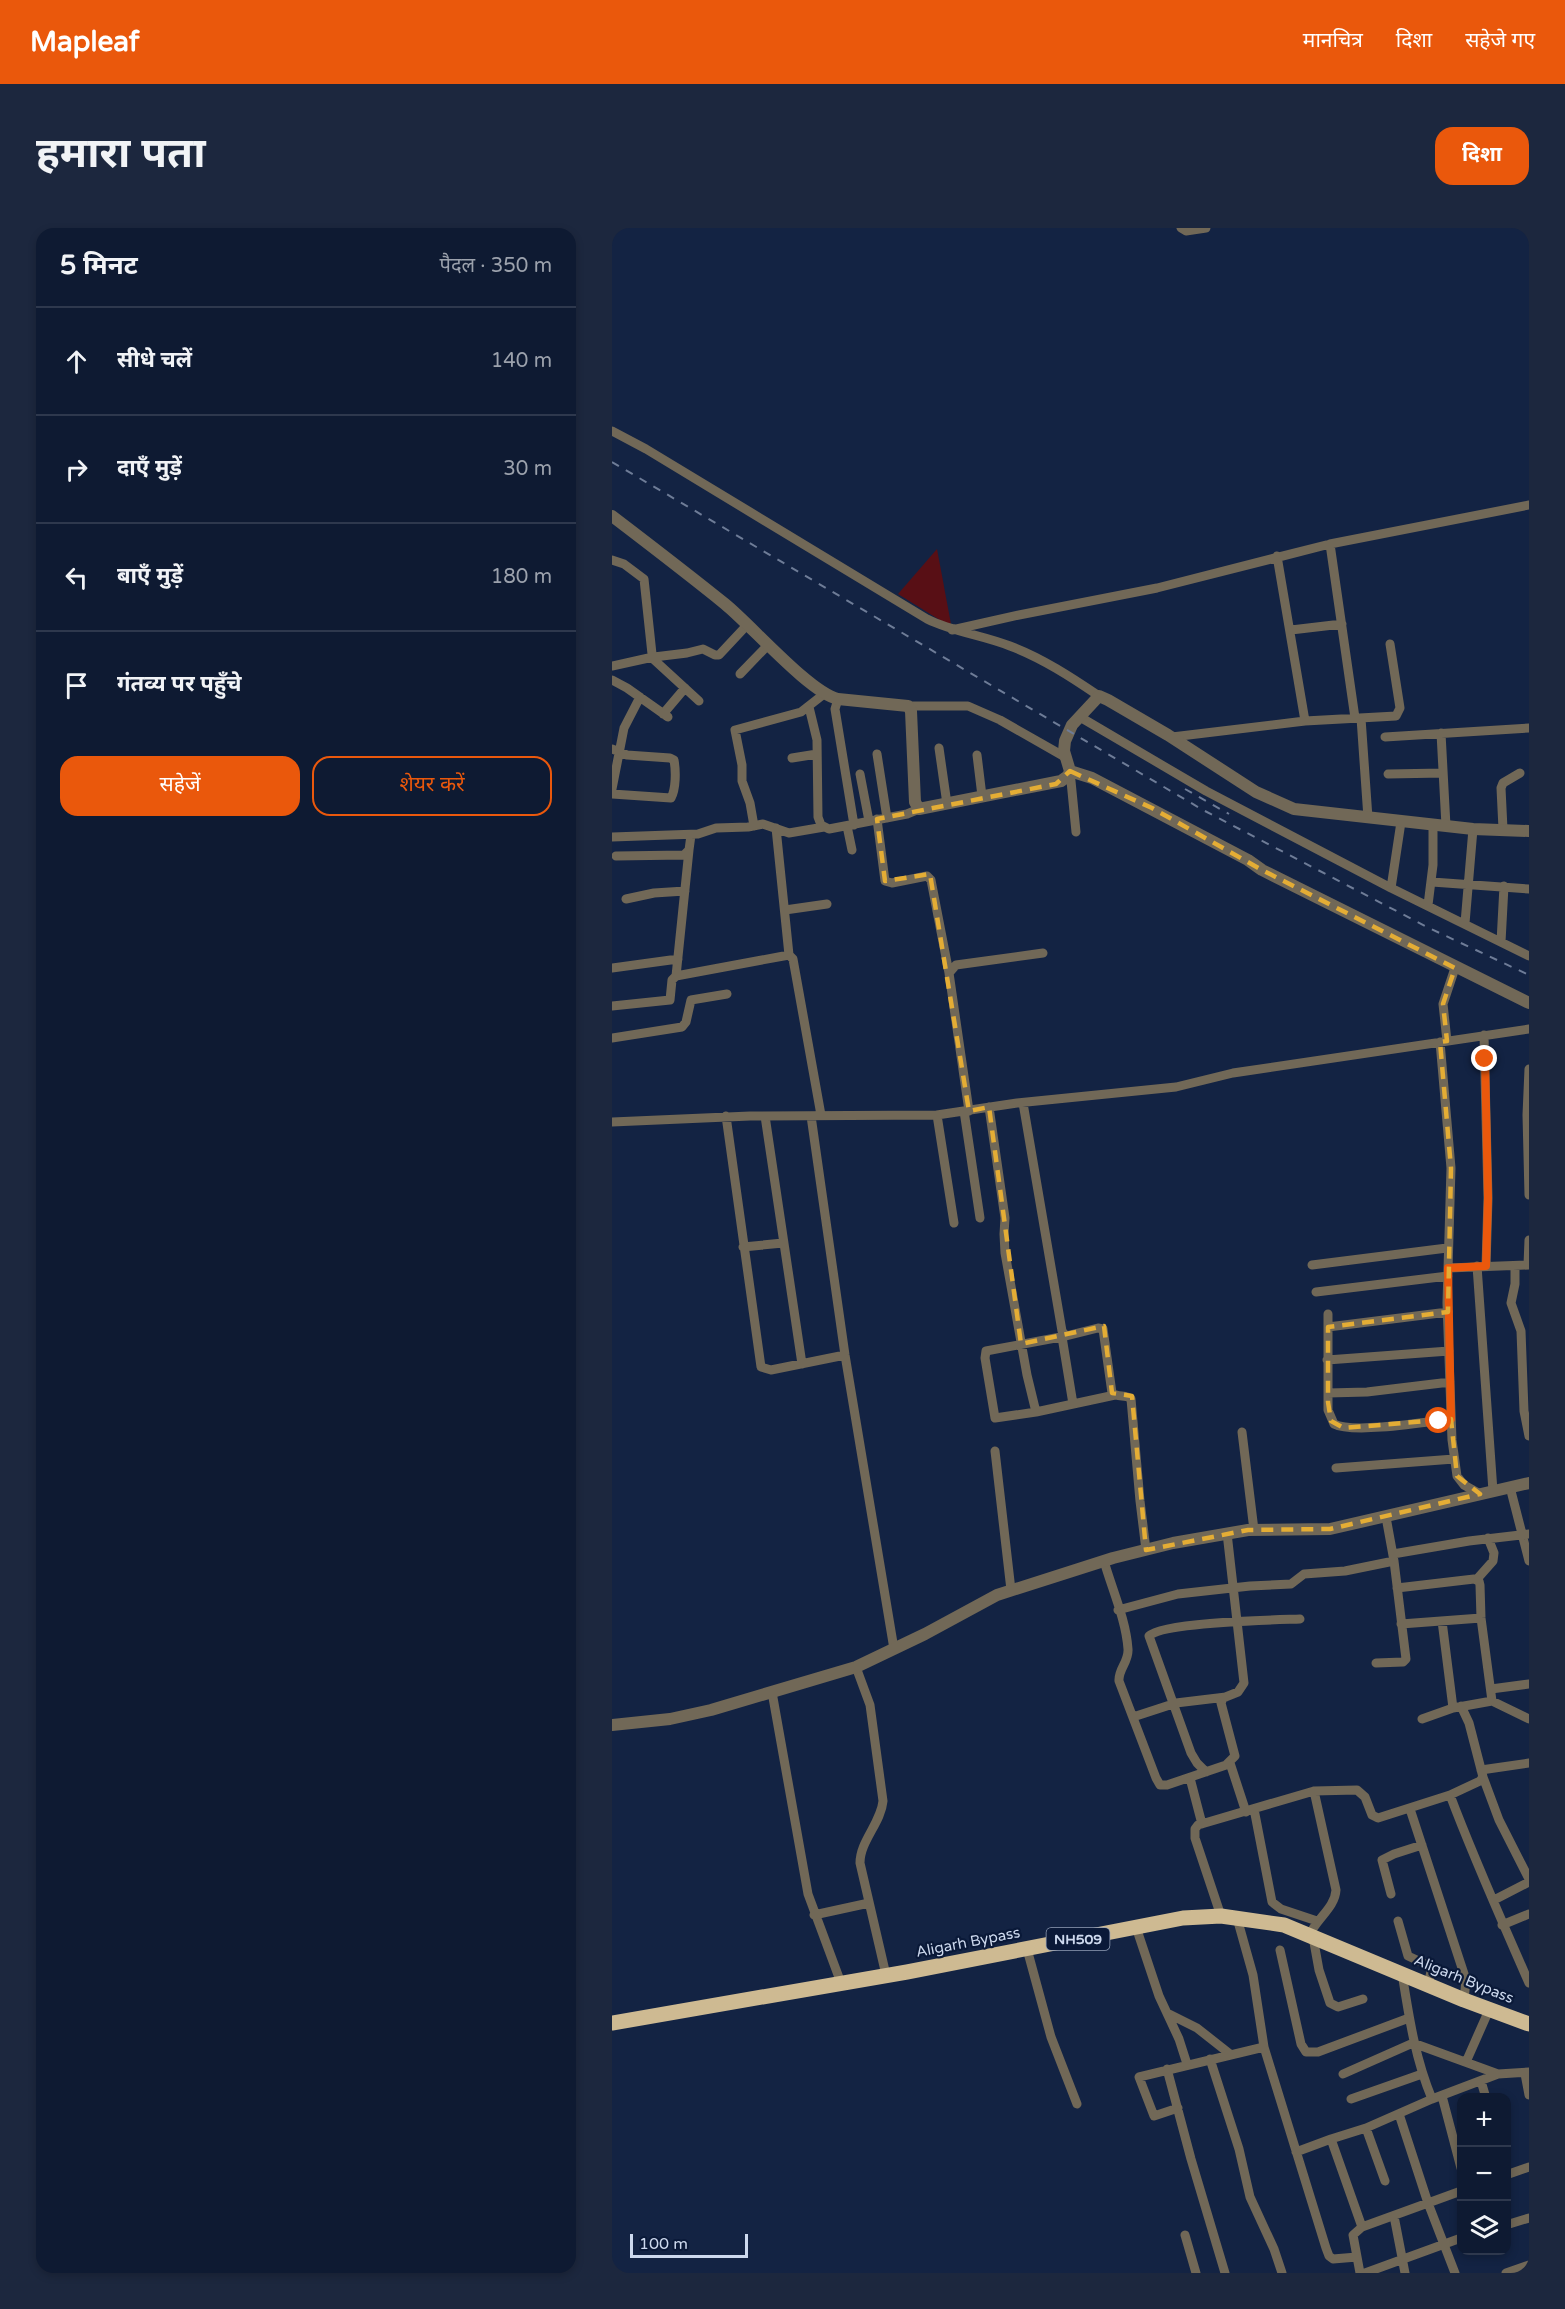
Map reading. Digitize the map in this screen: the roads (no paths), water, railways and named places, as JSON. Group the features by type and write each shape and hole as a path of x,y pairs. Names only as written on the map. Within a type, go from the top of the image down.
{"highway":[{"name":"Aligarh Bypass","path":"612,2023 841,1983 885,1969 1027,1949 1183,1918 1229,1917 1313,1930 1402,1973 1430,1977 1464,2000 1529,2024"}],"street":[{"path":"1181,228 1186,231 1206,228"},
{"path":"612,431 645,448 896,601 952,630 982,637 1023,652 1172,737 1256,792 1282,805 1302,811 1401,822 1473,829 1529,831"},
{"path":"952,630 1157,588 1330,543 1529,505"},
{"path":"612,516 748,624 768,645 824,694 838,699 908,706 968,706 1000,720 1065,757"},
{"path":"1330,543 1358,718 1368,818"},
{"path":"1277,556 1305,721"},
{"path":"612,560 624,564 644,579 652,657 699,702"},
{"path":"612,666 703,649 718,655 748,624"},
{"path":"1291,630 1342,624"},
{"path":"1172,737 1305,721 1392,717 1399,712 1390,644"},
{"path":"740,674 768,645"},
{"path":"612,680 665,716 685,688"},
{"path":"754,826 750,803 742,781 742,765 735,730 801,712 824,694"},
{"path":"1076,832 1070,771 1065,757 1065,741 1072,725 1099,696"},
{"path":"612,789 616,751 624,728 640,698"},
{"path":"838,699 835,708 851,825 852,850"},
{"path":"908,706 911,711 915,802 919,809"},
{"path":"809,707 817,740 818,817 824,827"},
{"path":"1080,717 1206,791 1391,888 1529,956"},
{"path":"1384,737 1529,728"},
{"path":"1428,905 1440,825 1443,773 1441,733"},
{"path":"939,748 947,804"},
{"path":"612,794 668,799 674,793 675,765 672,758 627,755 616,751"},
{"path":"792,758 817,754"},
{"path":"877,754 878,820 885,881 892,883 923,876 931,880 948,973 980,1218"},
{"path":"977,755 982,796"},
{"path":"612,837 691,835 716,828 766,824 789,833 824,827 829,829 982,796 1056,784 1068,776 1070,771"},
{"path":"1070,771 1092,778 1152,808 1248,860 1262,870 1529,1004"},
{"path":"1503,830 1501,788 1503,783 1520,772"},
{"path":"1388,774 1443,773"},
{"path":"860,774 878,820"},
{"path":"1391,888 1401,822"},
{"path":"776,828 789,955 793,960 816,1116 845,1355 894,1648"},
{"path":"1465,923 1473,829"},
{"path":"612,1006 669,999 672,980 676,976 691,835"},
{"path":"616,856 684,855 689,850"},
{"path":"1432,882 1529,889"},
{"path":"1501,942 1504,886"},
{"path":"626,899 654,893 685,891"},
{"path":"785,910 827,904"},
{"path":"948,973 956,965 1042,953"},
{"path":"676,976 789,955"},
{"path":"612,968 678,959"},
{"path":"1455,968 1443,1004 1450,1168 1447,1248 1451,1419 1454,1459 1460,1481 1487,1492"},
{"path":"612,1038 682,1027 686,1022 691,1000 728,994"},
{"path":"612,1122 726,1116 937,1115 1023,1103 1176,1088 1233,1073 1529,1029"},
{"path":"1484,1035 1488,1198 1482,1266 1487,1492"},
{"path":"1529,1073 1529,1195"},
{"path":"1023,1103 1064,1336 1073,1404"},
{"path":"988,1107 1005,1218 1005,1253 1035,1412"},
{"path":"937,1115 954,1223"},
{"path":"726,1116 761,1367 771,1370 845,1355"},
{"path":"765,1116 802,1364"},
{"path":"1316,1292 1482,1266 1529,1265 1529,1240"},
{"path":"743,1247 783,1243"},
{"path":"1312,1265 1447,1248"},
{"path":"1515,1266 1515,1284 1511,1303 1521,1331 1524,1412 1529,1436"},
{"path":"1328,1327 1448,1312"},
{"path":"1328,1314 1328,1410 1331,1421 1344,1428 1360,1428 1451,1419"},
{"path":"1115,1395 1112,1390 1103,1329 1098,1328 989,1350 985,1355 993,1415 996,1419 1115,1395 1127,1396 1132,1403 1146,1550"},
{"path":"1328,1360 1449,1351"},
{"path":"1328,1393 1367,1392 1450,1382"},
{"path":"1242,1432 1254,1530"},
{"path":"995,1451 1011,1590"},
{"path":"1336,1468 1454,1459"},
{"path":"612,1725 670,1719 739,1703 856,1667 1011,1590 1104,1561 1227,1533 1254,1530 1322,1530 1529,1482"},
{"path":"1510,1487 1526,1535 1529,1561"},
{"path":"1376,1663 1405,1661 1386,1517"},
{"path":"1133,1717 1172,1704 1226,1697 1239,1692 1244,1683 1227,1533"},
{"path":"1118,1610 1178,1594 1291,1584 1304,1574 1345,1571 1393,1558 1488,1538 1526,1535"},
{"path":"1397,1588 1477,1579 1494,1561 1494,1553 1488,1538"},
{"path":"1104,1561 1128,1650 1128,1657 1119,1677 1160,1785 1190,1778 1230,1763 1235,1751 1221,1703 1226,1697"},
{"path":"1477,1579 1480,1585 1481,1618 1492,1701"},
{"path":"1401,1624 1481,1618"},
{"path":"1206,1772 1191,1753 1150,1640 1151,1634 1176,1628 1300,1619"},
{"path":"1442,1621 1457,1707 1469,1724 1482,1774 1499,1820 1529,1880 1494,1900"},
{"path":"856,1667 870,1705 883,1801 860,1860 885,1969"},
{"path":"1491,1689 1529,1684"},
{"path":"772,1692 808,1894 841,1983"},
{"path":"1422,1719 1457,1707 1492,1701 1529,1719"},
{"path":"1230,1763 1250,1811 1272,1902 1313,1930"},
{"path":"1482,1774 1529,1763"},
{"path":"1357,2257 1333,2259 1329,2256 1264,2047 1253,1975 1195,1838 1195,1829 1202,1824 1314,1791 1357,1790 1365,1797 1374,1817 1410,1809 1450,1795 1480,1781 1482,1774"},
{"path":"1190,1778 1202,1824"},
{"path":"1314,1791 1336,1890 1336,1898 1332,1905 1313,1930 1319,1970 1330,2003 1338,2007 1364,1999"},
{"path":"1450,1795 1468,1843 1494,1900 1502,1925 1529,1982"},
{"path":"1410,1809 1466,1980 1464,2000"},
{"path":"1391,1894 1382,1860 1422,1845"},
{"path":"814,1915 869,1903"},
{"path":"1502,1925 1529,1914"},
{"path":"1398,1921 1408,1956 1430,1965 1430,1977"},
{"path":"1136,1927 1187,2064"},
{"path":"1027,1949 1044,2003 1051,2037 1077,2104"},
{"path":"1280,1950 1301,2043 1306,2052 1318,2052 1409,2018"},
{"path":"1402,1973 1413,2043 1432,2099"},
{"path":"1466,2062 1489,2010"},
{"path":"1167,2013 1197,2028 1230,2054"},
{"path":"1343,2074 1413,2043 1498,2074"},
{"path":"1178,2108 1154,2116 1139,2077 1264,2047"},
{"path":"1210,2059 1239,2150 1250,2197 1274,2248 1282,2273"},
{"path":"1167,2069 1225,2273"},
{"path":"1296,2152 1366,2128 1432,2099 1498,2074 1527,2073 1529,2093"},
{"path":"1351,2099 1422,2074"},
{"path":"1481,2081 1485,2093"},
{"path":"1442,2096 1457,2153"},
{"path":"1400,2114 1428,2204 1455,2273"},
{"path":"1366,2128 1384,2181"},
{"path":"1331,2139 1362,2227"},
{"path":"1511,2174 1529,2167"},
{"path":"1360,2273 1353,2235 1362,2227 1457,2193"},
{"path":"1394,2216 1405,2273"},
{"path":"1511,2223 1529,2218"},
{"path":"1185,2235 1196,2273"},
{"path":"1365,2273 1457,2239"},
{"path":"1506,2273 1526,2268"}],"railway":[{"path":"612,462 1203,810 1429,928 1529,975"},
{"path":"1185,789 1229,814"}]}
